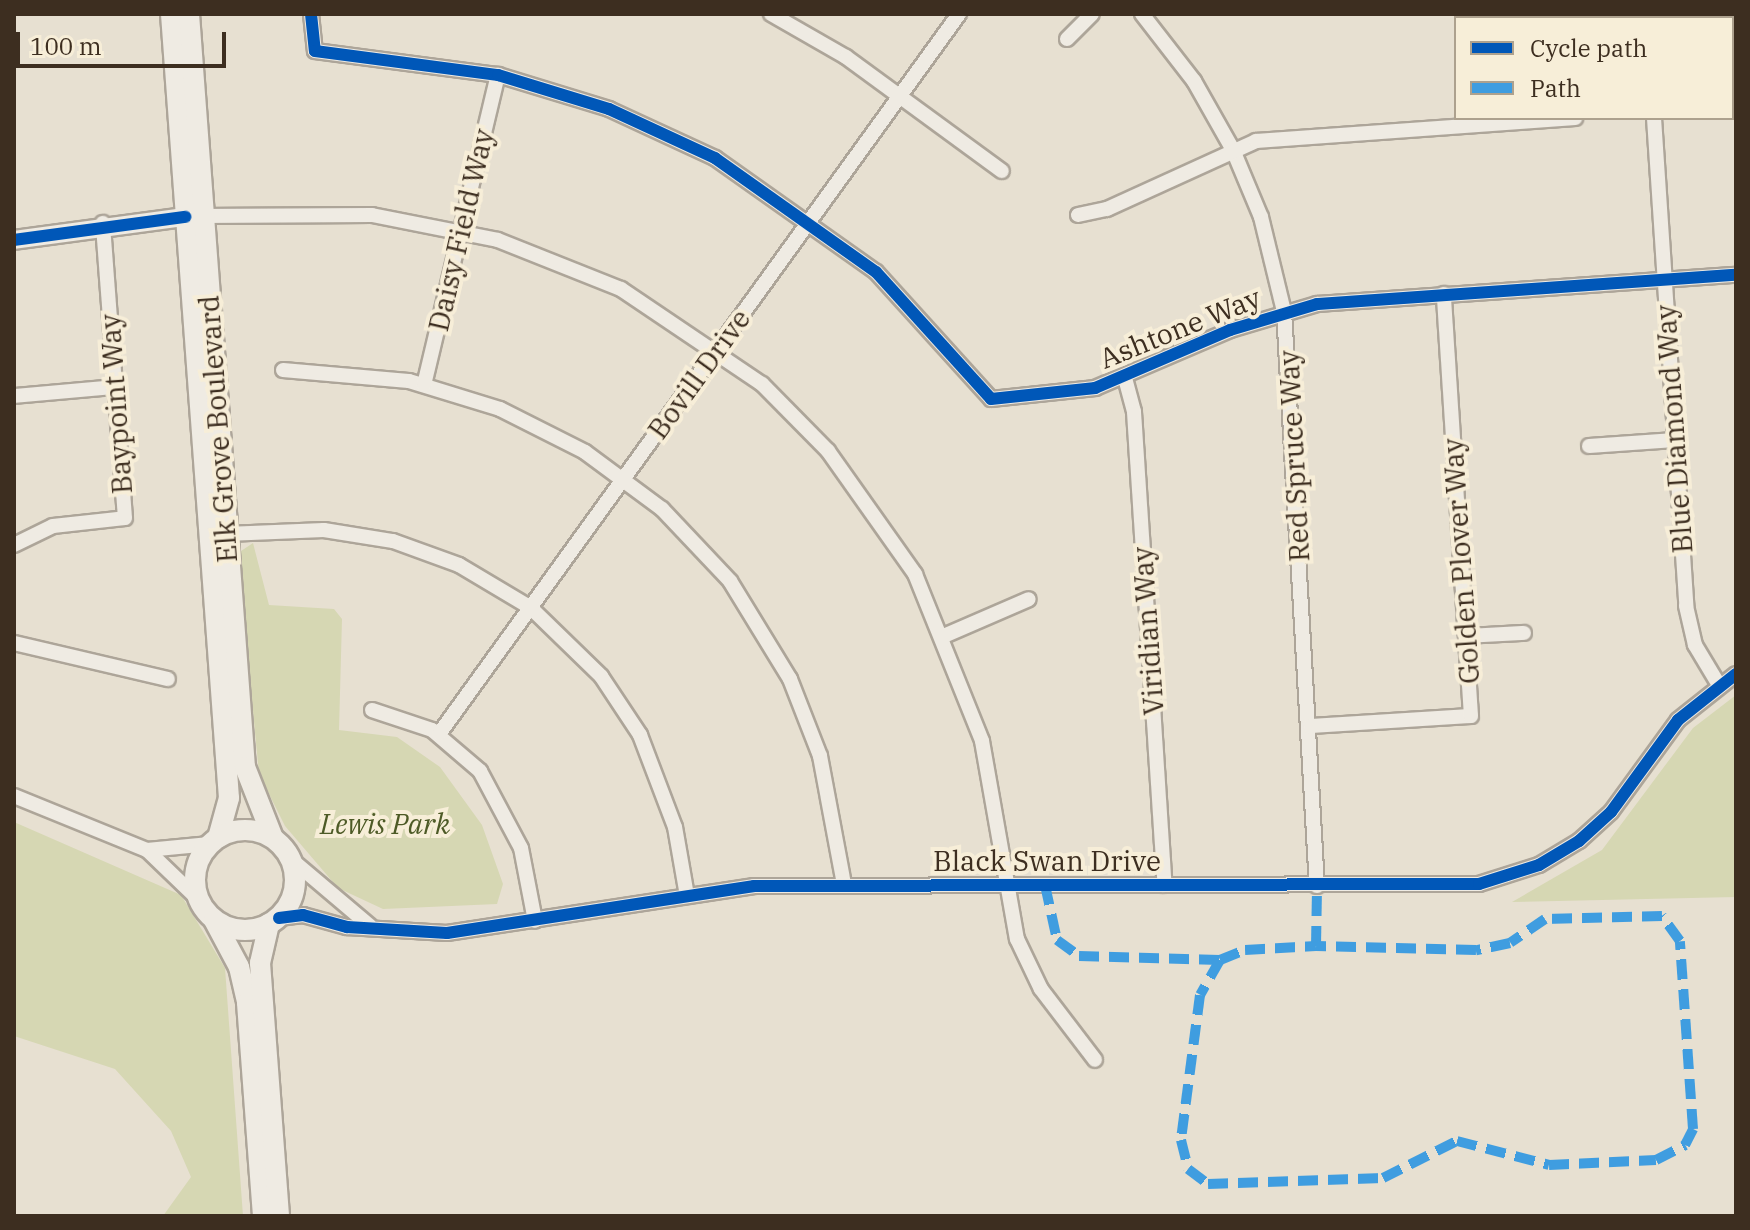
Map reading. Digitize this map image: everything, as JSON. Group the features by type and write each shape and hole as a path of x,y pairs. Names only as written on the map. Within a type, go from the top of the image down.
{"main road":[{"name":"Elk Grove Boulevard","path":"171,14 226,534 245,767 273,838"},
{"name":"Elk Grove Boulevard","path":"189,14 194,216 229,798 214,841"},
{"path":"263,1216 247,1003 241,971 214,920 198,899 195,870 214,841 240,830 273,838 292,860 292,896 274,921 260,963 279,1216"},
{"path":"214,920 247,930 274,921"}],"street":[{"path":"311,14 315,51 498,75 663,132 811,220"},
{"path":"771,14 901,95 1002,171"},
{"name":"Bovill Drive","path":"439,734 959,14"},
{"path":"1067,39 1092,14"},
{"name":"Red Spruce Way","path":"1151,17 1233,150 1261,217 1284,311 1317,886"},
{"name":"Daisy Field Way","path":"424,385 498,75"},
{"path":"1078,215 1107,209 1233,150 1278,137 1544,120"},
{"name":"Blue Diamond Way","path":"1654,120 1689,624 1719,685"},
{"path":"14,240 103,223 318,211 461,230 587,272 718,349 803,423 864,495 946,635 982,741 1004,885 1025,959 1095,1060"},
{"name":"Ashtone Way","path":"811,220 906,301 991,399 1065,394 1125,378 1284,311 1444,294 1736,275"},
{"name":"Baypoint Way","path":"14,545 53,526 125,518 103,223"},
{"name":"Golden Plover Way","path":"1310,726 1471,716 1444,294"},
{"path":"283,370 424,385 543,428 624,478 698,544 775,650 820,756 844,884"},
{"name":"Viridian Way","path":"1125,378 1134,412 1165,885"},
{"path":"14,396 115,387"},
{"path":"1589,446 1675,440"},
{"path":"226,534 324,530 393,541 459,565 531,608 601,676 640,735 675,827 687,896"},
{"path":"946,635 1029,599"},
{"path":"1466,636 1524,633"},
{"path":"14,643 168,679"},
{"name":"Black Swan Drive","path":"274,921 447,933 687,896 844,884 1479,884 1539,865 1611,812 1668,732 1719,685 1736,674"},
{"path":"372,710 439,734 480,771 509,817 535,921"},
{"path":"14,796 147,850 198,899"},
{"path":"147,850 214,841"},
{"path":"292,860 370,926"}],"green space":[{"name":"Lewis Park","path":"253,543 269,605 334,609 342,619 339,730 397,737 440,767 482,825 503,884 497,904 383,909 338,888 285,826 259,774 238,553"},
{"path":"1736,695 1736,897 1512,902 1602,850 1693,728"},
{"path":"14,822 181,895 225,968 243,1216 163,1216 191,1177 171,1131 115,1069 14,1036"}],"marked path":[{"path":"1045,885 1057,940 1079,956 1220,960 1245,950 1316,946 1317,886"},
{"path":"1220,960 1200,995 1181,1140 1188,1169 1208,1184 1383,1178 1457,1141 1549,1165 1656,1160 1685,1145 1693,1129 1680,941 1662,916 1545,919 1510,943 1476,950 1316,946"}],"cycle path":[{"path":"311,14 315,51 498,75 609,109 715,158 876,272 991,399 1095,388 1230,330 1317,304 1736,275"},
{"path":"14,240 185,217"},
{"path":"279,918 303,915 347,927 447,933 754,886 1479,884 1539,865 1579,841 1611,812 1678,720 1736,674"}]}
